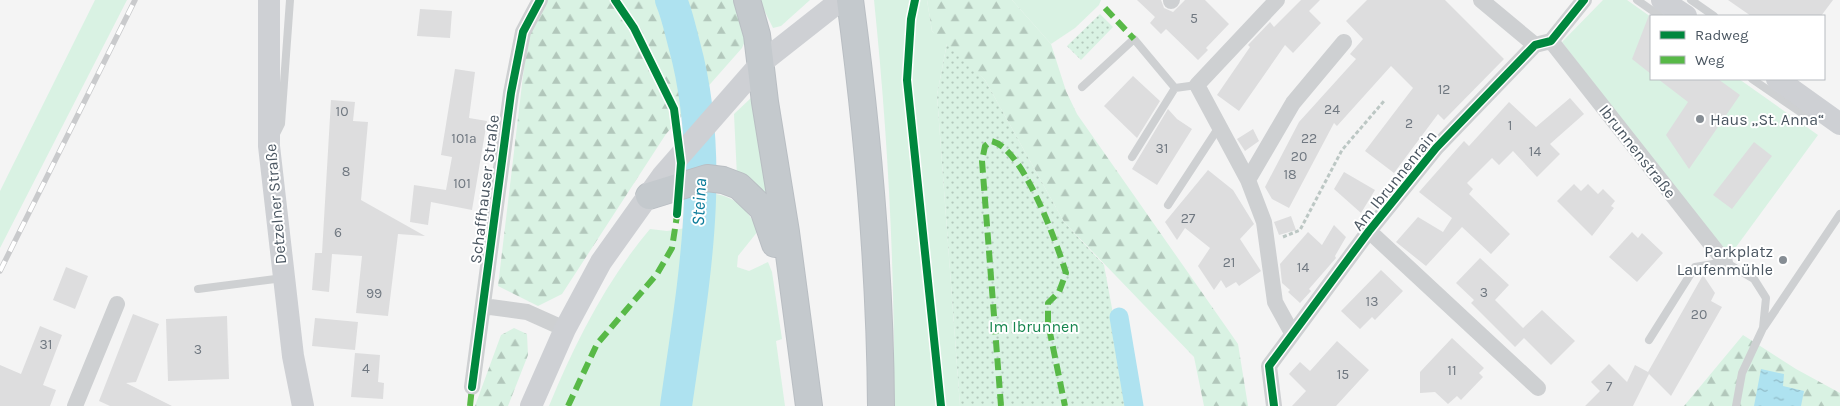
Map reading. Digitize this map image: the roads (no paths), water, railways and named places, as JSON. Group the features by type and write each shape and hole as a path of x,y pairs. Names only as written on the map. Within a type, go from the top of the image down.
{"highway":[{"path":"747,0 757,35 764,102 786,232 809,406"},
{"path":"850,0 863,95 876,260 881,406"},
{"path":"660,187 706,178 724,180 740,186 763,209 776,246 798,406"}],"main road":[{"name":"Detzelner Straße","path":"269,0 269,146 282,278 293,356 303,406"},
{"path":"531,406 565,329 601,262 727,101 761,63 842,0"},
{"path":"1662,0 1684,15"},
{"path":"1778,80 1834,120"}],"street":[{"name":"Schaffhauser Straße","path":"472,387 511,93 523,32 540,0"},
{"path":"1277,0 1197,85 1248,180 1264,222 1269,242 1275,302 1292,333"},
{"path":"1481,0 1535,46"},
{"path":"1551,41 1584,0"},
{"name":"Am Ibrunnenrain","path":"1274,406 1269,366 1292,333 1436,148 1535,46 1551,41"},
{"name":"Ibrunnenstraße","path":"1551,41 1725,262"},
{"path":"1248,180 1293,103 1344,42"},
{"name":"Am Ibrunnenrain","path":"1369,232 1538,388"},
{"path":"75,406 117,304"},
{"path":"483,306 527,312 565,329"}],"lane":[{"path":"269,146 281,124 290,0"},
{"path":"1637,0 1659,15"},
{"path":"1691,0 1713,15"},
{"path":"1082,87 1134,39 1175,88"},
{"path":"1753,80 1803,114 1834,120"},
{"path":"1175,88 1197,85"},
{"path":"1132,157 1175,88"},
{"path":"1168,205 1219,126"},
{"path":"1736,406 1742,373 1763,328 1840,214"},
{"path":"1649,340 1695,267 1725,262 1754,279 1766,298 1763,328"},
{"path":"198,289 282,278"}],"water":[{"path":"1761,369 1784,374 1783,386 1804,391 1801,406 1754,406"}],"waterway":[{"name":"Steina","path":"671,0 680,27 694,89 699,134 700,179 699,225 695,270 676,406"},
{"path":"1119,317 1134,406"}],"railway":[{"path":"0,271 135,0"}],"place":[{"name":"Haus „St. Anna“","path":"1700,119"},
{"name":"Parkplatz Laufenmühle","path":"1783,260"}],"park label":[{"name":"Im Ibrunnen","path":"1034,326"}]}
